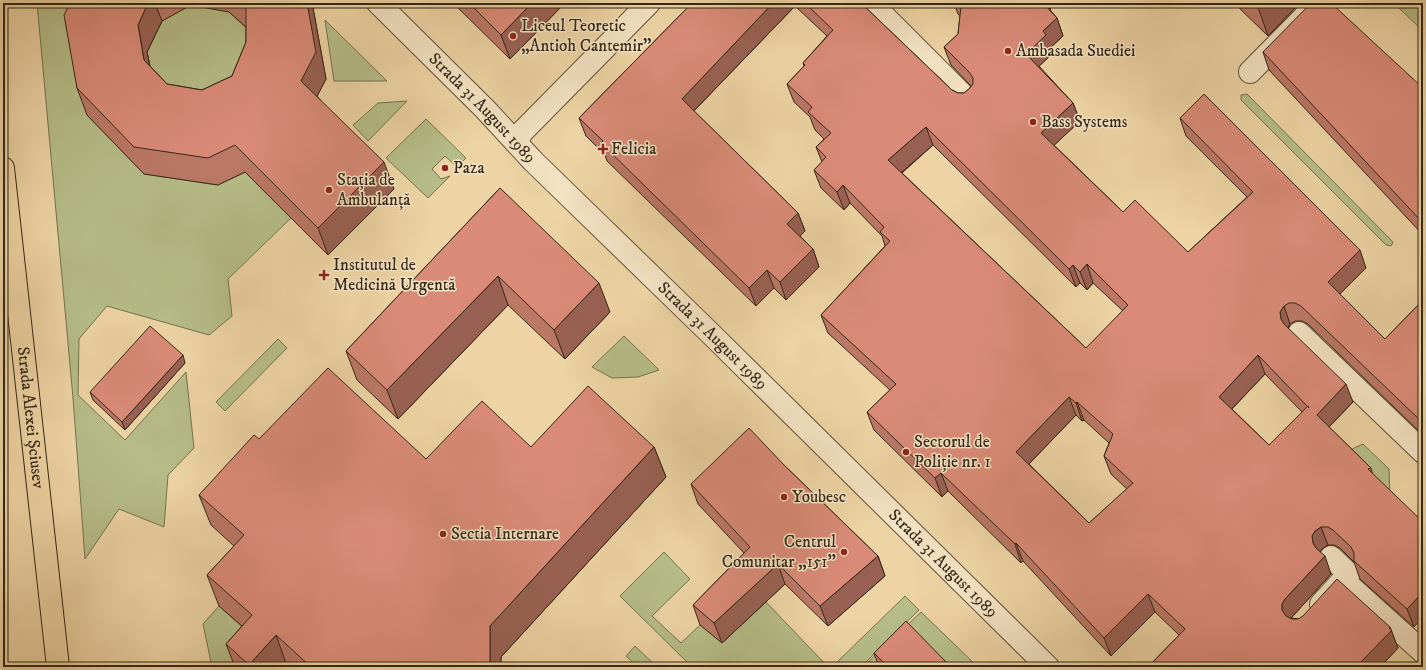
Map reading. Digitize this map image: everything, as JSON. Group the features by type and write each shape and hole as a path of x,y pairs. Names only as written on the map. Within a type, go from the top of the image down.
{"main road":[{"name":"Strada Alexei Șciusev","path":"3,168 58,667"}],"street":[{"name":"Strada 31 August 1989","path":"378,3 485,110 532,161 707,330 1048,667"},
{"path":"516,142 522,132 649,3"},
{"path":"871,3 967,99"},
{"path":"1250,72 1318,3"},
{"path":"1299,333 1423,452"},
{"path":"1306,620 1349,574 1331,557"},
{"path":"1343,580 1423,652"}],"green space":[{"path":"37,3 93,3 87,115 144,174 218,185 261,165 291,218 228,279 232,316 209,335 107,306 79,339 78,395 125,440 186,372 194,448 168,475 164,527 119,509 85,559 73,398"},
{"path":"1398,3 1418,3 1423,8 1423,31 1398,7"},
{"path":"191,5 229,12 255,36 242,103 154,87 147,52 162,21"},
{"path":"325,20 387,81 334,81"},
{"path":"1247,94 1393,242 1391,246 1386,245 1241,100 1241,95"},
{"path":"407,101 368,141 353,125 378,103"},
{"path":"426,119 466,158 457,167 445,156 432,169 441,179 450,176 428,198 386,158"},
{"path":"624,336 659,370 638,377 612,378 592,367"},
{"path":"278,339 287,348 225,411 216,402"},
{"path":"1363,444 1389,469 1390,496 1343,453"},
{"path":"664,552 690,579 652,616 681,643 700,625 722,643 766,602 828,667 692,667 620,596"},
{"path":"905,596 919,610 861,667 832,667"},
{"path":"219,606 263,646 244,667 212,667 203,624"},
{"path":"921,612 978,667 863,667"},
{"path":"635,646 657,667 638,667 626,656"}],"building":[{"path":"70,3 148,3 138,25 144,60 167,84 202,90 232,76 246,42 246,9 239,3 307,3 316,52 301,81 384,162 318,228 235,145 208,158 134,147 77,88 64,15"},
{"path":"469,3 532,3 501,35"},
{"path":"692,3 773,3 682,99 798,213 787,224 813,249 780,282 767,270 749,288 601,143 603,141 579,118"},
{"path":"805,3 861,3 952,90 958,93 964,93 973,84 973,78 944,47 958,34 961,6 958,3 1043,3 1057,18 1043,31 1046,35 1026,54 1073,103 1041,133 1123,212 1135,200 1188,252 1253,192 1180,118 1204,94 1360,250 1328,282 1385,339 1423,300 1423,423 1301,306 1295,303 1289,303 1284,306 1280,312 1281,319 1284,324 1346,384 1317,415 1371,468 1368,469 1423,522 1423,592 1407,609 1354,561 1354,553 1351,547 1333,530 1328,527 1321,527 1315,531 1312,536 1313,543 1316,548 1325,556 1285,599 1282,604 1282,610 1286,616 1292,619 1298,619 1303,616 1337,579 1392,630 1356,667 1148,667 1185,629 1148,594 1104,638 1016,543 1015,544 941,473 935,478 867,412 896,384 821,315 890,241 880,232 884,227 843,185 837,192 814,170 826,157 816,147 831,133 808,112 812,107 787,84 805,65 803,63 833,30","holes":["926,127 1069,269 1073,265 1080,272 1087,264 1128,305 1086,348 888,160","1258,355 1308,406 1269,445 1219,397","1069,397 1076,403 1077,402 1113,434 1104,456 1133,483 1089,523 1016,452"]},
{"path":"1254,3 1261,3 1258,7"},
{"path":"1311,3 1331,3 1423,88 1423,223 1263,52"},
{"path":"500,188 599,283 554,330 498,276 387,390 346,351"},
{"path":"150,326 183,355 122,422 90,392"},
{"path":"328,368 426,459 482,401 531,447 588,386 654,447 490,626 490,667 311,667 276,635 249,665 226,644 252,615 207,575 244,535 199,495 254,435 259,439"},
{"path":"749,428 784,465 878,556 820,606 778,564 714,623 693,605 750,547 691,484"},
{"path":"906,621 950,667 888,667 874,653"}],"place":[{"name":"Liceul Teoretic „Antioh Cantemir”","path":"513,36"},
{"name":"Ambasada Suediei","path":"1008,51"},
{"name":"Bass Systems","path":"1033,122"},
{"name":"Felicia","path":"603,149"},
{"name":"Paza","path":"445,168"},
{"name":"Stația de Ambulanță","path":"329,190"},
{"name":"Institutul de Medicină Urgentă","path":"324,275"},
{"name":"Sectorul de Poliție nr. 1","path":"906,452"},
{"name":"Youbesc","path":"784,497"},
{"name":"Sectia Internare","path":"443,534"},
{"name":"Centrul Comunitar „151”","path":"844,552"}]}
